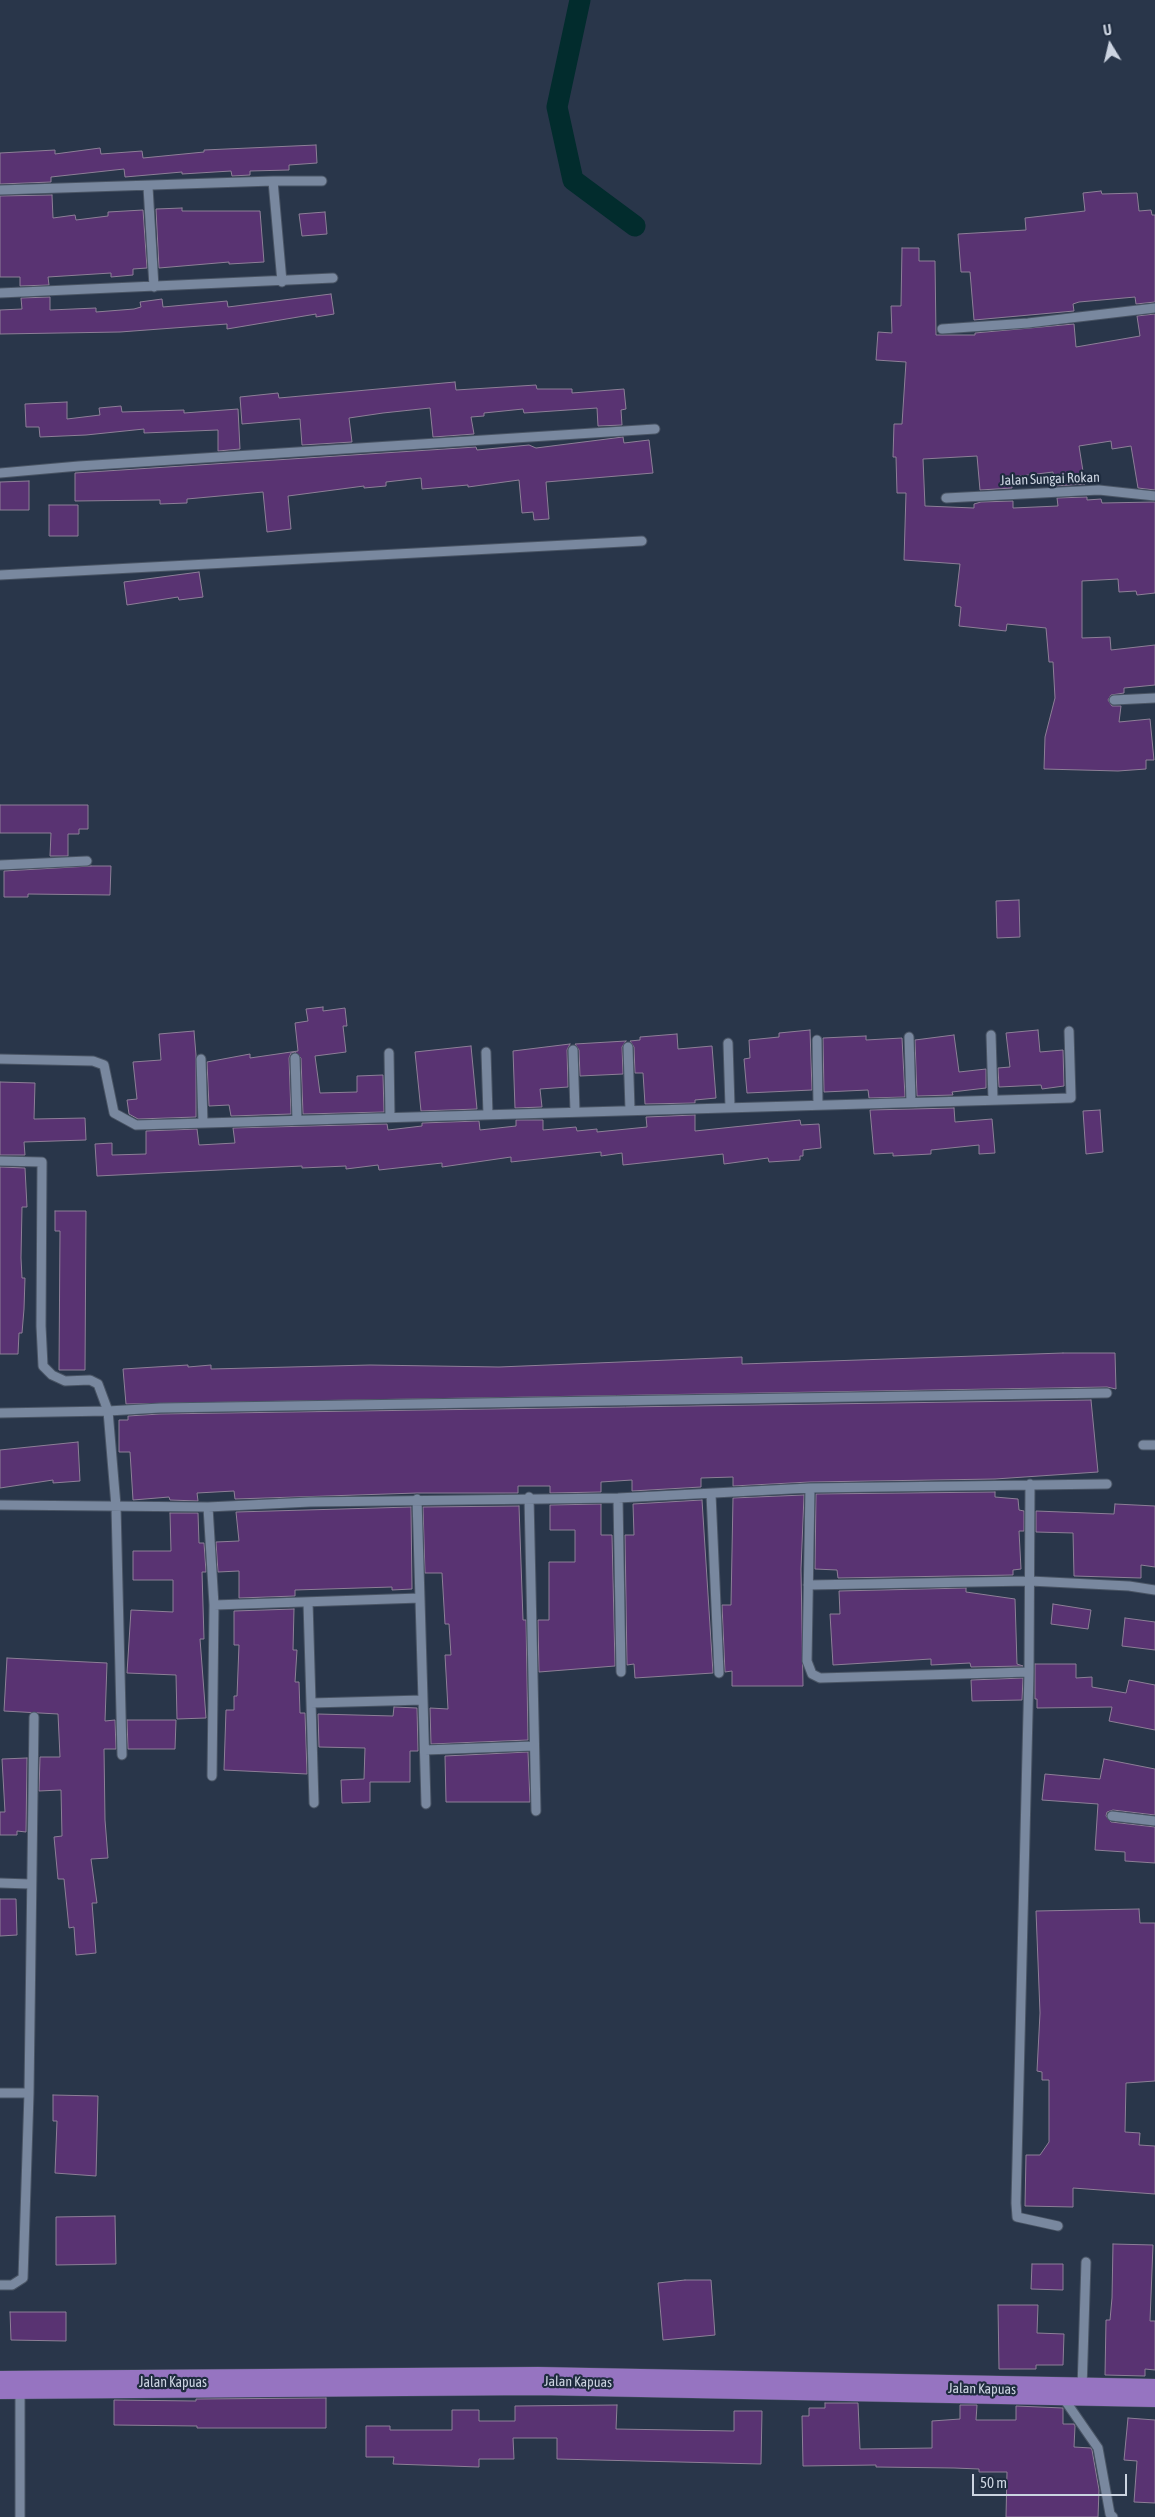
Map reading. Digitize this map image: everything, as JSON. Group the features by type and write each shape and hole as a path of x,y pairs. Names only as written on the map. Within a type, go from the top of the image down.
{"main road":[{"name":"Jalan Kapuas","path":"10,2384 538,2381 1072,2398 1155,2393"}],"street":[{"path":"273,181 282,282"},
{"path":"0,190 322,181"},
{"path":"148,187 154,287"},
{"path":"0,293 282,282 333,278"},
{"path":"942,329 1028,323 1155,308"},
{"path":"0,473 79,466 655,429"},
{"name":"Jalan Sungai Rokan","path":"946,498 1099,490 1155,496"},
{"path":"0,575 642,541"},
{"path":"1114,700 1155,698"},
{"path":"0,865 87,861"},
{"path":"0,1060 93,1061 104,1065 114,1113 136,1125 1071,1098 1069,1031"},
{"path":"991,1035 992,1100"},
{"path":"909,1037 911,1102"},
{"path":"816,1040 818,1105"},
{"path":"728,1042 730,1108"},
{"path":"628,1047 630,1110"},
{"path":"573,1050 575,1112"},
{"path":"486,1052 488,1114"},
{"path":"388,1053 390,1118"},
{"path":"295,1058 297,1120"},
{"path":"201,1059 203,1123"},
{"path":"0,1161 42,1162 41,1326 43,1366 52,1375 65,1382 90,1380 98,1384 108,1411 116,1506 122,1755"},
{"path":"0,1413 160,1408 1107,1394"},
{"path":"1143,1445 1155,1445"},
{"path":"1030,1484 1029,1672 1017,2217 1058,2226"},
{"path":"0,1505 208,1507 417,1499 618,1498 810,1488 1107,1484"},
{"path":"810,1488 807,1661 812,1674 820,1678 1029,1672"},
{"path":"711,1494 719,1673"},
{"path":"529,1498 536,1811"},
{"path":"618,1498 621,1672"},
{"path":"417,1499 426,1804"},
{"path":"208,1507 214,1606 212,1776"},
{"path":"808,1585 1030,1581 1129,1586 1155,1590"},
{"path":"214,1606 420,1598"},
{"path":"308,1602 314,1803"},
{"path":"312,1704 423,1700"},
{"path":"0,2285 12,2285 23,2278 29,2092 30,1884 34,1717"},
{"path":"425,1750 534,1746"},
{"path":"1112,1816 1155,1821"},
{"path":"0,1884 30,1884"},
{"path":"0,2093 29,2092"},
{"path":"1086,2262 1072,2398 1098,2448 1113,2517"},
{"path":"10,2384 20,2517"}],"building":[{"path":"316,145 317,163 289,165 289,170 250,171 250,175 232,176 231,171 182,174 182,172 125,177 124,169 51,177 51,182 0,184 0,153 55,150 55,154 100,148 101,154 142,151 143,158 204,152 204,150"},
{"path":"1101,191 1102,194 1137,193 1139,211 1151,210 1152,215 1155,215 1155,302 1136,304 1135,297 1079,302 1073,304 1074,311 974,320 970,272 961,272 958,234 1026,230 1025,218 1085,211 1083,193"},
{"path":"52,195 53,218 75,215 76,220 108,216 108,212 143,210 147,268 133,269 133,275 111,277 111,273 48,277 49,285 20,286 20,277 0,277 0,196"},
{"path":"182,208 182,211 260,211 264,262 229,264 229,262 159,268 156,209"},
{"path":"325,212 327,234 302,236 299,214"},
{"path":"902,248 919,248 919,261 935,261 936,335 975,335 975,333 1074,324 1076,347 1140,336 1137,316 1155,314 1155,490 1138,488 1131,446 1112,449 1111,441 1079,446 1085,484 1055,486 1053,472 1012,477 1012,488 980,490 977,456 923,459 925,506 974,508 974,504 981,502 1013,501 1013,508 1058,506 1057,498 1087,497 1087,500 1101,499 1102,503 1155,502 1155,593 1137,595 1136,591 1119,592 1118,579 1082,581 1082,638 1110,637 1111,650 1155,645 1155,685 1124,688 1124,693 1111,695 1108,700 1112,706 1121,706 1119,722 1150,719 1154,760 1146,760 1146,769 1118,771 1044,769 1045,737 1055,698 1053,662 1049,662 1046,628 1007,624 1006,631 959,626 961,607 955,606 960,564 904,560 906,493 897,493 896,457 893,457 894,424 902,424 906,362 876,360 878,332 892,333 891,306 901,306"},
{"path":"331,294 334,314 316,317 316,314 227,329 227,324 120,332 0,334 0,310 22,309 21,298 50,297 50,310 96,308 96,312 134,309 141,307 140,302 162,299 163,307 227,301 228,307"},
{"path":"455,382 456,390 536,385 537,389 572,389 572,393 624,389 626,409 621,410 622,425 598,426 597,408 524,413 523,409 484,413 484,416 471,417 474,434 433,437 430,408 383,413 349,418 352,442 302,445 300,419 242,424 240,397 278,393 279,398"},
{"path":"67,402 67,419 100,415 99,408 121,406 122,412 184,410 184,413 238,409 240,449 218,451 218,430 144,433 144,429 86,435 40,437 39,427 26,427 25,404"},
{"path":"623,437 624,443 649,440 653,473 546,482 549,519 534,520 533,512 522,513 519,480 468,487 468,485 422,489 421,478 386,482 386,486 364,488 364,486 288,496 291,529 267,532 263,492 187,499 187,503 160,504 160,500 75,501 75,473 476,447 477,450 529,445 536,448"},
{"path":"29,481 29,510 0,510 0,482"},
{"path":"49,505 78,505 78,536 49,536"},
{"path":"199,572 203,597 179,600 178,597 127,605 124,582"},
{"path":"0,805 88,805 88,829 79,829 79,834 68,834 68,856 50,856 51,833 0,833"},
{"path":"111,866 110,895 28,894 28,897 4,897 4,871"},
{"path":"1019,900 1020,937 997,938 996,901"},
{"path":"323,1007 323,1011 345,1008 347,1026 343,1026 346,1052 315,1056 320,1093 357,1092 357,1076 383,1075 384,1112 303,1114 301,1058 295,1052 291,1053 289,1058 291,1114 231,1116 229,1105 209,1106 207,1062 250,1054 250,1058 298,1051 295,1023 308,1021 306,1009"},
{"path":"810,1030 812,1090 747,1093 744,1059 750,1058 749,1040 779,1037 779,1033"},
{"path":"1038,1030 1040,1052 1063,1050 1064,1086 1042,1089 1041,1085 999,1087 998,1068 1010,1067 1006,1033"},
{"path":"194,1031 196,1117 138,1119 129,1114 127,1100 137,1099 133,1062 161,1060 159,1034"},
{"path":"677,1034 678,1049 712,1046 716,1098 695,1100 695,1103 645,1104 643,1073 635,1073 634,1047 630,1041 640,1040 640,1037"},
{"path":"954,1035 959,1072 986,1069 986,1088 952,1092 953,1095 917,1096 915,1040"},
{"path":"866,1036 866,1040 902,1038 905,1097 869,1098 868,1090 824,1092 823,1038"},
{"path":"626,1041 622,1047 623,1074 580,1076 579,1050 575,1044"},
{"path":"570,1044 567,1050 568,1087 540,1089 542,1107 515,1108 513,1051"},
{"path":"471,1046 477,1109 421,1111 415,1052"},
{"path":"0,1082 35,1083 34,1119 85,1118 86,1140 24,1142 25,1155 0,1155"},
{"path":"954,1108 955,1122 992,1119 995,1153 979,1154 979,1145 931,1150 931,1154 893,1156 893,1153 874,1154 870,1110"},
{"path":"1100,1110 1103,1152 1086,1154 1083,1111"},
{"path":"695,1115 695,1131 800,1120 801,1125 819,1124 821,1148 803,1150 803,1156 800,1156 800,1160 769,1162 768,1158 724,1164 723,1154 623,1165 622,1153 601,1156 601,1152 511,1162 511,1157 442,1167 442,1163 379,1170 378,1165 346,1169 346,1166 302,1168 302,1166 97,1176 95,1144 112,1143 112,1155 146,1154 146,1131 197,1129 199,1145 235,1143 233,1128 387,1124 388,1130 422,1126 422,1123 479,1121 480,1130 516,1126 516,1120 543,1120 543,1130 576,1127 577,1131 597,1129 597,1132 647,1127 646,1117"},
{"path":"0,1167 25,1168 27,1207 22,1207 21,1258 22,1278 25,1278 24,1309 22,1333 19,1333 18,1354 0,1354"},
{"path":"55,1211 86,1211 85,1370 59,1370 60,1231 55,1231"},
{"path":"1063,1353 1115,1353 1116,1389 1107,1387 126,1404 123,1369 188,1365 188,1367 211,1365 211,1369 370,1365 499,1367 742,1357 742,1364"},
{"path":"1091,1400 1098,1472 995,1479 810,1482 733,1486 733,1477 701,1478 701,1487 632,1491 632,1480 601,1482 601,1492 550,1493 550,1486 518,1486 518,1493 417,1493 235,1499 234,1491 197,1493 198,1501 170,1500 169,1497 133,1500 130,1452 119,1452 119,1420 128,1420 128,1416 160,1414"},
{"path":"78,1442 80,1481 53,1483 53,1480 0,1488 0,1450"},
{"path":"995,1492 995,1497 1018,1499 1019,1510 1024,1511 1024,1531 1019,1531 1021,1569 1013,1570 1013,1575 838,1578 837,1570 815,1569 816,1494"},
{"path":"804,1495 801,1569 803,1686 732,1686 732,1671 725,1672 722,1605 731,1605 733,1498"},
{"path":"702,1500 713,1673 635,1678 634,1664 627,1665 625,1535 634,1535 633,1504"},
{"path":"601,1504 601,1535 612,1535 615,1666 539,1672 538,1620 549,1620 549,1562 575,1562 575,1530 550,1530 550,1505"},
{"path":"1115,1504 1155,1506 1155,1567 1141,1565 1141,1578 1074,1576 1073,1533 1036,1532 1036,1511 1114,1514"},
{"path":"519,1506 523,1620 526,1620 528,1740 431,1744 430,1708 448,1709 445,1655 451,1655 449,1624 445,1624 442,1573 425,1573 423,1507"},
{"path":"411,1507 412,1589 392,1590 392,1587 295,1590 295,1596 239,1598 239,1571 218,1572 216,1542 239,1541 236,1512"},
{"path":"170,1513 198,1513 199,1543 204,1543 206,1572 202,1572 204,1639 200,1639 206,1718 177,1719 176,1675 127,1673 131,1610 173,1612 173,1580 133,1580 133,1551 171,1551"},
{"path":"966,1588 966,1592 1015,1599 1017,1664 1023,1666 971,1667 970,1663 931,1665 931,1659 833,1665 830,1614 840,1614 839,1591"},
{"path":"1053,1604 1091,1610 1088,1629 1051,1624"},
{"path":"294,1609 293,1650 297,1650 295,1682 299,1682 300,1713 305,1713 307,1774 224,1770 226,1710 234,1710 234,1696 237,1696 239,1645 234,1645 234,1611"},
{"path":"1125,1618 1155,1622 1155,1650 1122,1646"},
{"path":"7,1658 107,1663 105,1721 115,1720 116,1749 104,1749 105,1820 108,1858 91,1859 97,1903 92,1903 96,1953 76,1955 74,1927 69,1928 64,1879 58,1879 54,1837 62,1836 61,1790 39,1791 40,1757 60,1757 58,1714 4,1711"},
{"path":"1035,1664 1076,1664 1076,1678 1092,1677 1092,1687 1126,1693 1129,1680 1155,1685 1155,1730 1109,1721 1112,1707 1037,1708 1037,1699 1035,1699"},
{"path":"1023,1678 1022,1700 972,1701 971,1680"},
{"path":"394,1707 417,1708 418,1751 410,1751 410,1782 370,1782 370,1802 342,1803 341,1780 364,1779 365,1748 319,1747 318,1714 393,1716"},
{"path":"127,1720 176,1720 175,1749 128,1749"},
{"path":"528,1752 530,1802 446,1802 445,1756"},
{"path":"27,1758 26,1832 17,1831 17,1835 0,1835 0,1812 5,1812 2,1759"},
{"path":"1104,1759 1155,1769 1155,1815 1113,1810 1107,1812 1106,1816 1111,1822 1155,1827 1155,1863 1125,1861 1125,1852 1095,1850 1098,1804 1042,1800 1045,1774 1100,1779"},
{"path":"0,1899 16,1899 17,1935 0,1936"},
{"path":"1139,1909 1140,1923 1155,1923 1155,2081 1126,2083 1125,2132 1140,2133 1139,2145 1155,2146 1155,2194 1073,2188 1073,2207 1025,2206 1026,2155 1040,2155 1049,2142 1049,2080 1042,2080 1042,2072 1037,2071 1040,2013 1036,1911"},
{"path":"53,2095 98,2096 96,2176 55,2173 57,2121 53,2121"},
{"path":"115,2216 116,2264 56,2265 56,2217"},
{"path":"1113,2244 1153,2245 1150,2321 1155,2321 1155,2370 1145,2369 1145,2376 1105,2375 1106,2320 1110,2320"},
{"path":"1032,2264 1063,2264 1063,2290 1031,2289"},
{"path":"711,2280 715,2335 663,2340 658,2283"},
{"path":"998,2305 1038,2305 1037,2333 1064,2334 1063,2365 1036,2365 1036,2369 999,2369"},
{"path":"10,2312 66,2312 66,2341 11,2340"},
{"path":"326,2398 326,2428 197,2428 197,2426 114,2425 114,2400 196,2401 196,2399"},
{"path":"825,2403 858,2403 860,2449 932,2448 932,2421 960,2419 960,2405 977,2405 976,2420 1016,2420 1016,2406 1063,2408 1063,2424 1074,2424 1075,2426 1074,2447 1091,2448 1092,2450 1099,2490 1098,2517 1006,2517 1007,2472 979,2472 979,2469 954,2468 876,2467 876,2465 803,2466 802,2416 809,2416 809,2408 825,2408"},
{"path":"617,2405 616,2429 734,2431 734,2411 762,2411 761,2464 557,2459 557,2438 513,2438 514,2459 479,2459 479,2467 393,2464 394,2457 366,2457 366,2426 390,2426 390,2430 452,2430 452,2410 479,2410 479,2421 515,2421 515,2406"},
{"path":"1128,2418 1155,2420 1155,2503 1134,2502 1137,2461 1124,2460"}],"waterway":[{"path":"580,0 557,107 573,180 635,226"}]}
